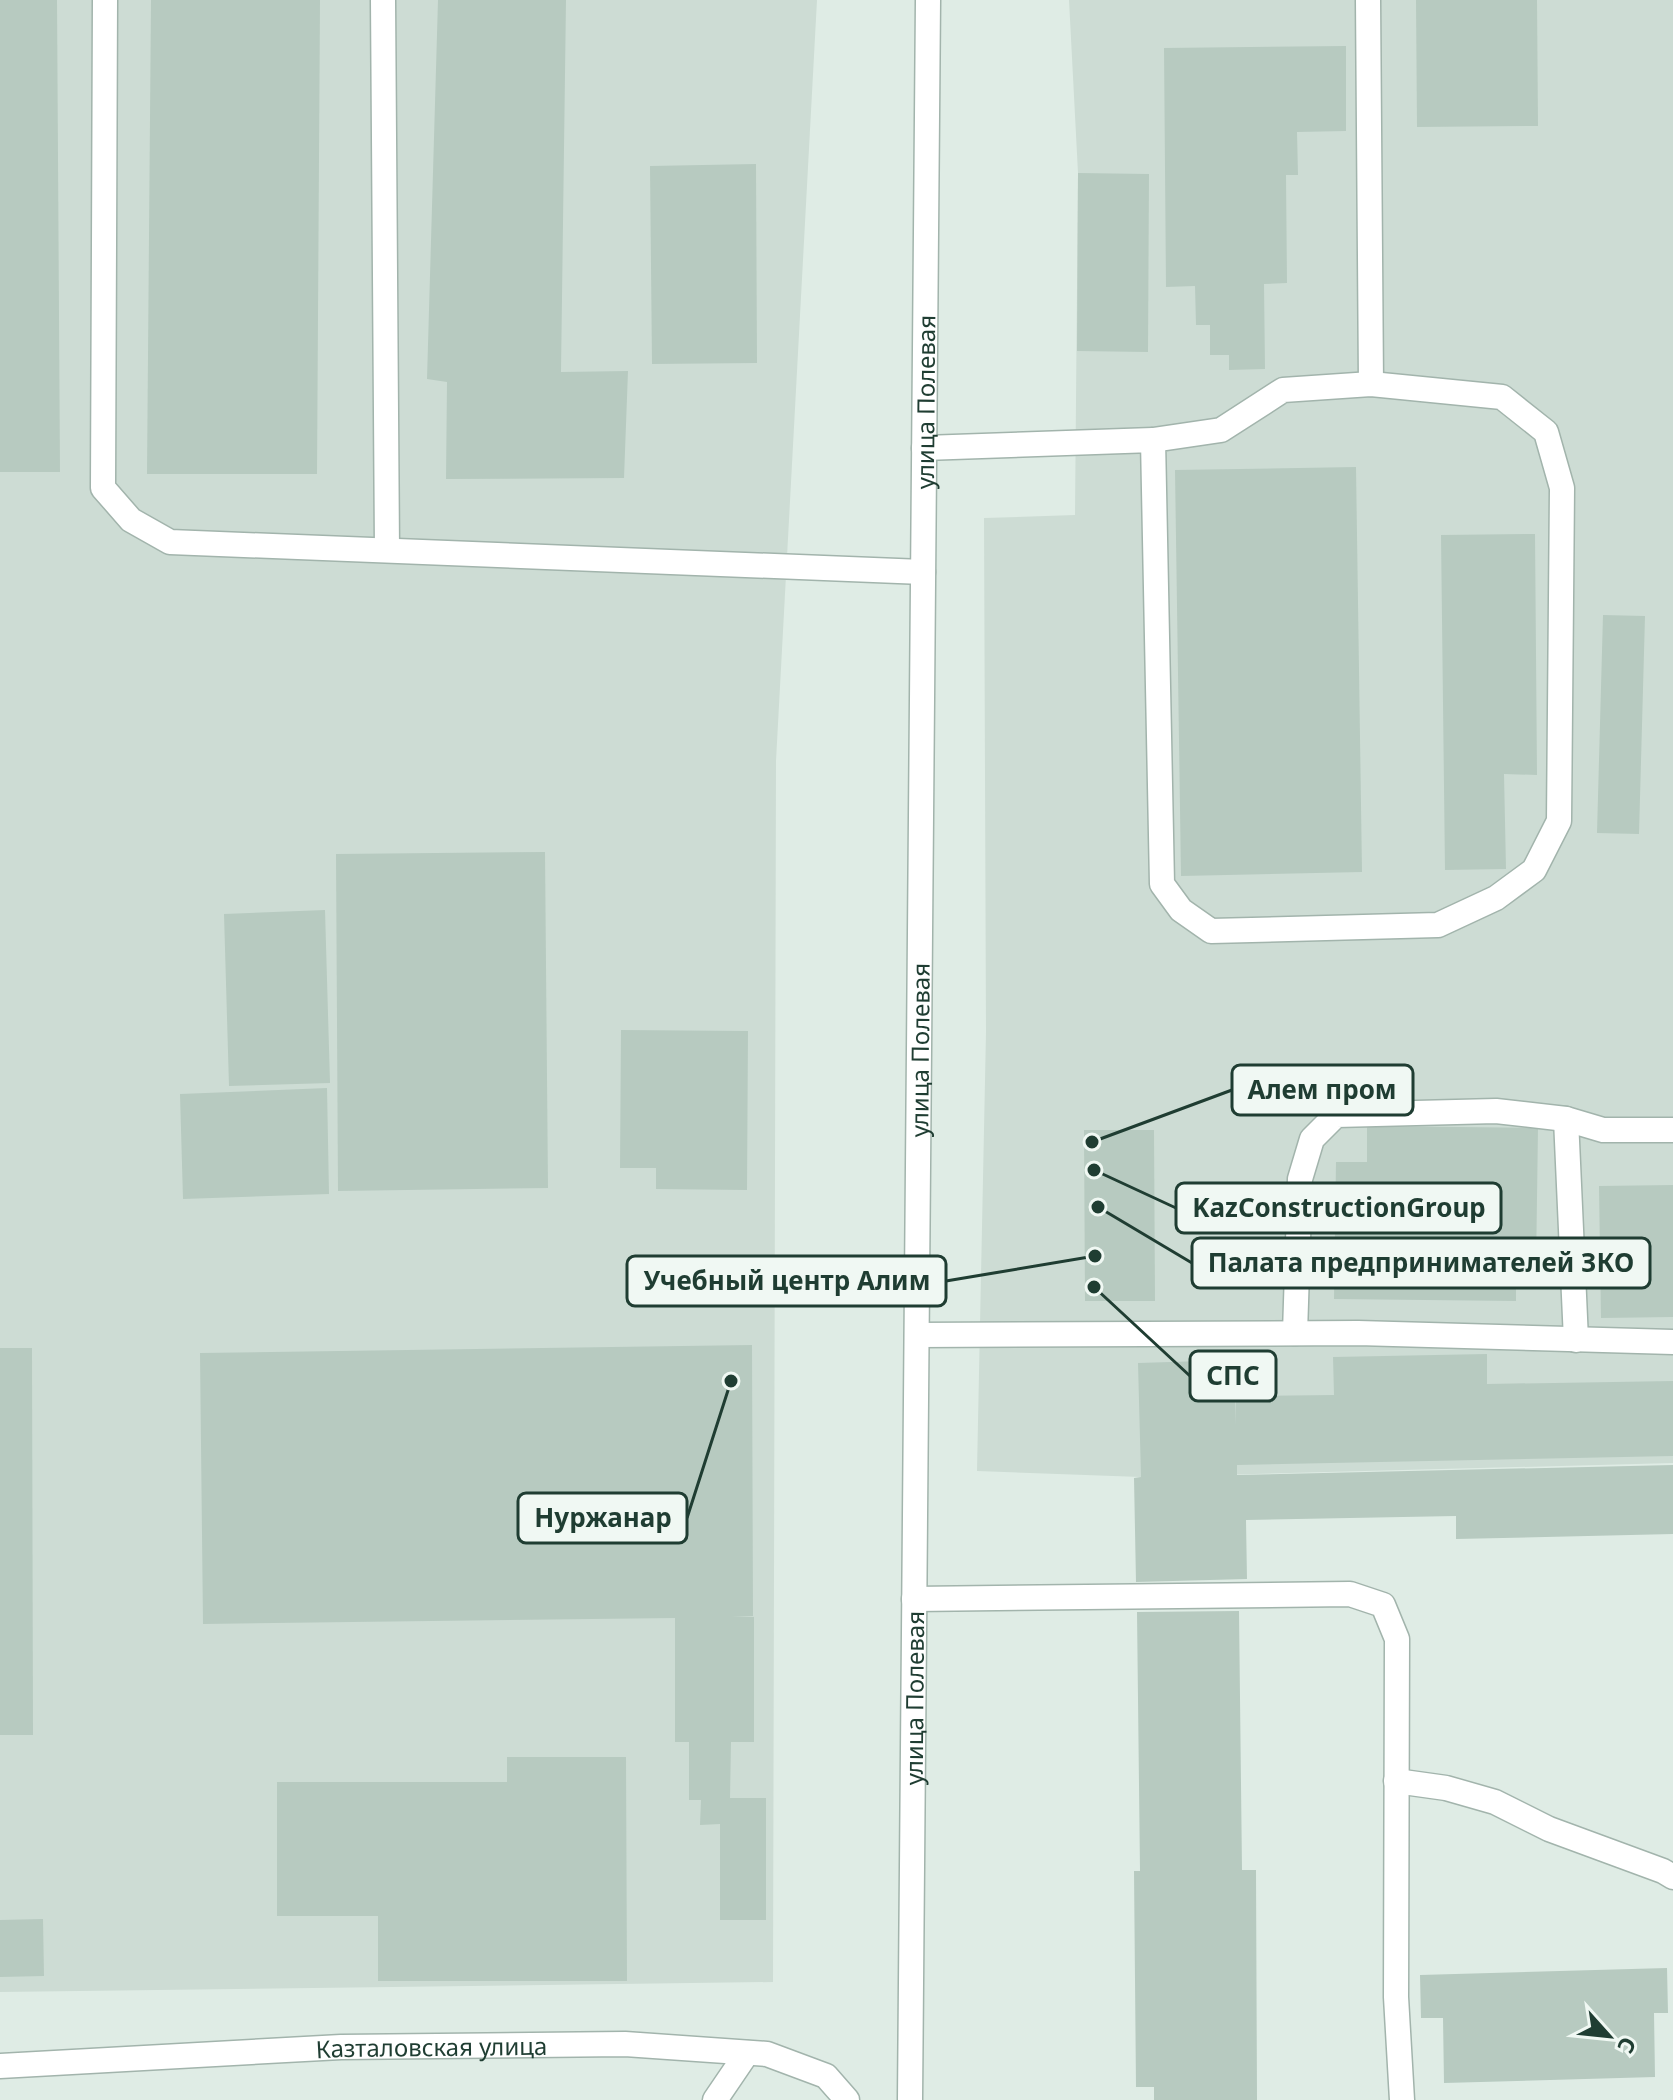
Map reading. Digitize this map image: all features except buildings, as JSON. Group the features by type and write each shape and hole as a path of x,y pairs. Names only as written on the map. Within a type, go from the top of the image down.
{"street":[{"path":"105,0 103,488 131,520 170,542 923,572"},
{"path":"383,0 387,550"},
{"name":"улица Полевая","path":"910,2100 928,0"},
{"path":"1368,0 1371,384"},
{"path":"924,448 1153,440 1221,430 1283,390 1371,384 1502,397 1546,432 1562,488 1559,821 1534,870 1496,898 1438,925 1211,931 1181,910 1162,884 1153,440"},
{"path":"1295,1333 1300,1179 1312,1139 1336,1115 1496,1111 1566,1119 1603,1130 1673,1130"},
{"path":"1566,1119 1576,1340"},
{"path":"917,1335 1295,1333 1673,1342"},
{"path":"914,1599 1350,1594 1383,1605 1397,1639 1396,1997 1402,2100"},
{"path":"1396,1781 1446,1788 1495,1802 1549,1829 1673,1877"},
{"name":"Казталовская улица","path":"0,2066 341,2047 625,2044 767,2054 826,2076 847,2100"},
{"path":"715,2100 747,2053"}],"shaded area":[{"path":"0,0 817,0 776,761 773,1982 0,1992"},
{"path":"1069,0 1673,0 1673,1463 1141,1477 977,1471 986,1032 984,518 1075,515 1078,173"}],"place":[{"name":"Алем пром","path":"1092,1142"},
{"name":"KazConstructionGroup","path":"1094,1170"},
{"name":"Палата предпринимателей ЗКО","path":"1098,1207"},
{"name":"Учебный центр Алим","path":"1095,1256"},
{"name":"СПС","path":"1094,1287"},
{"name":"Нуржанар","path":"731,1381"}]}
